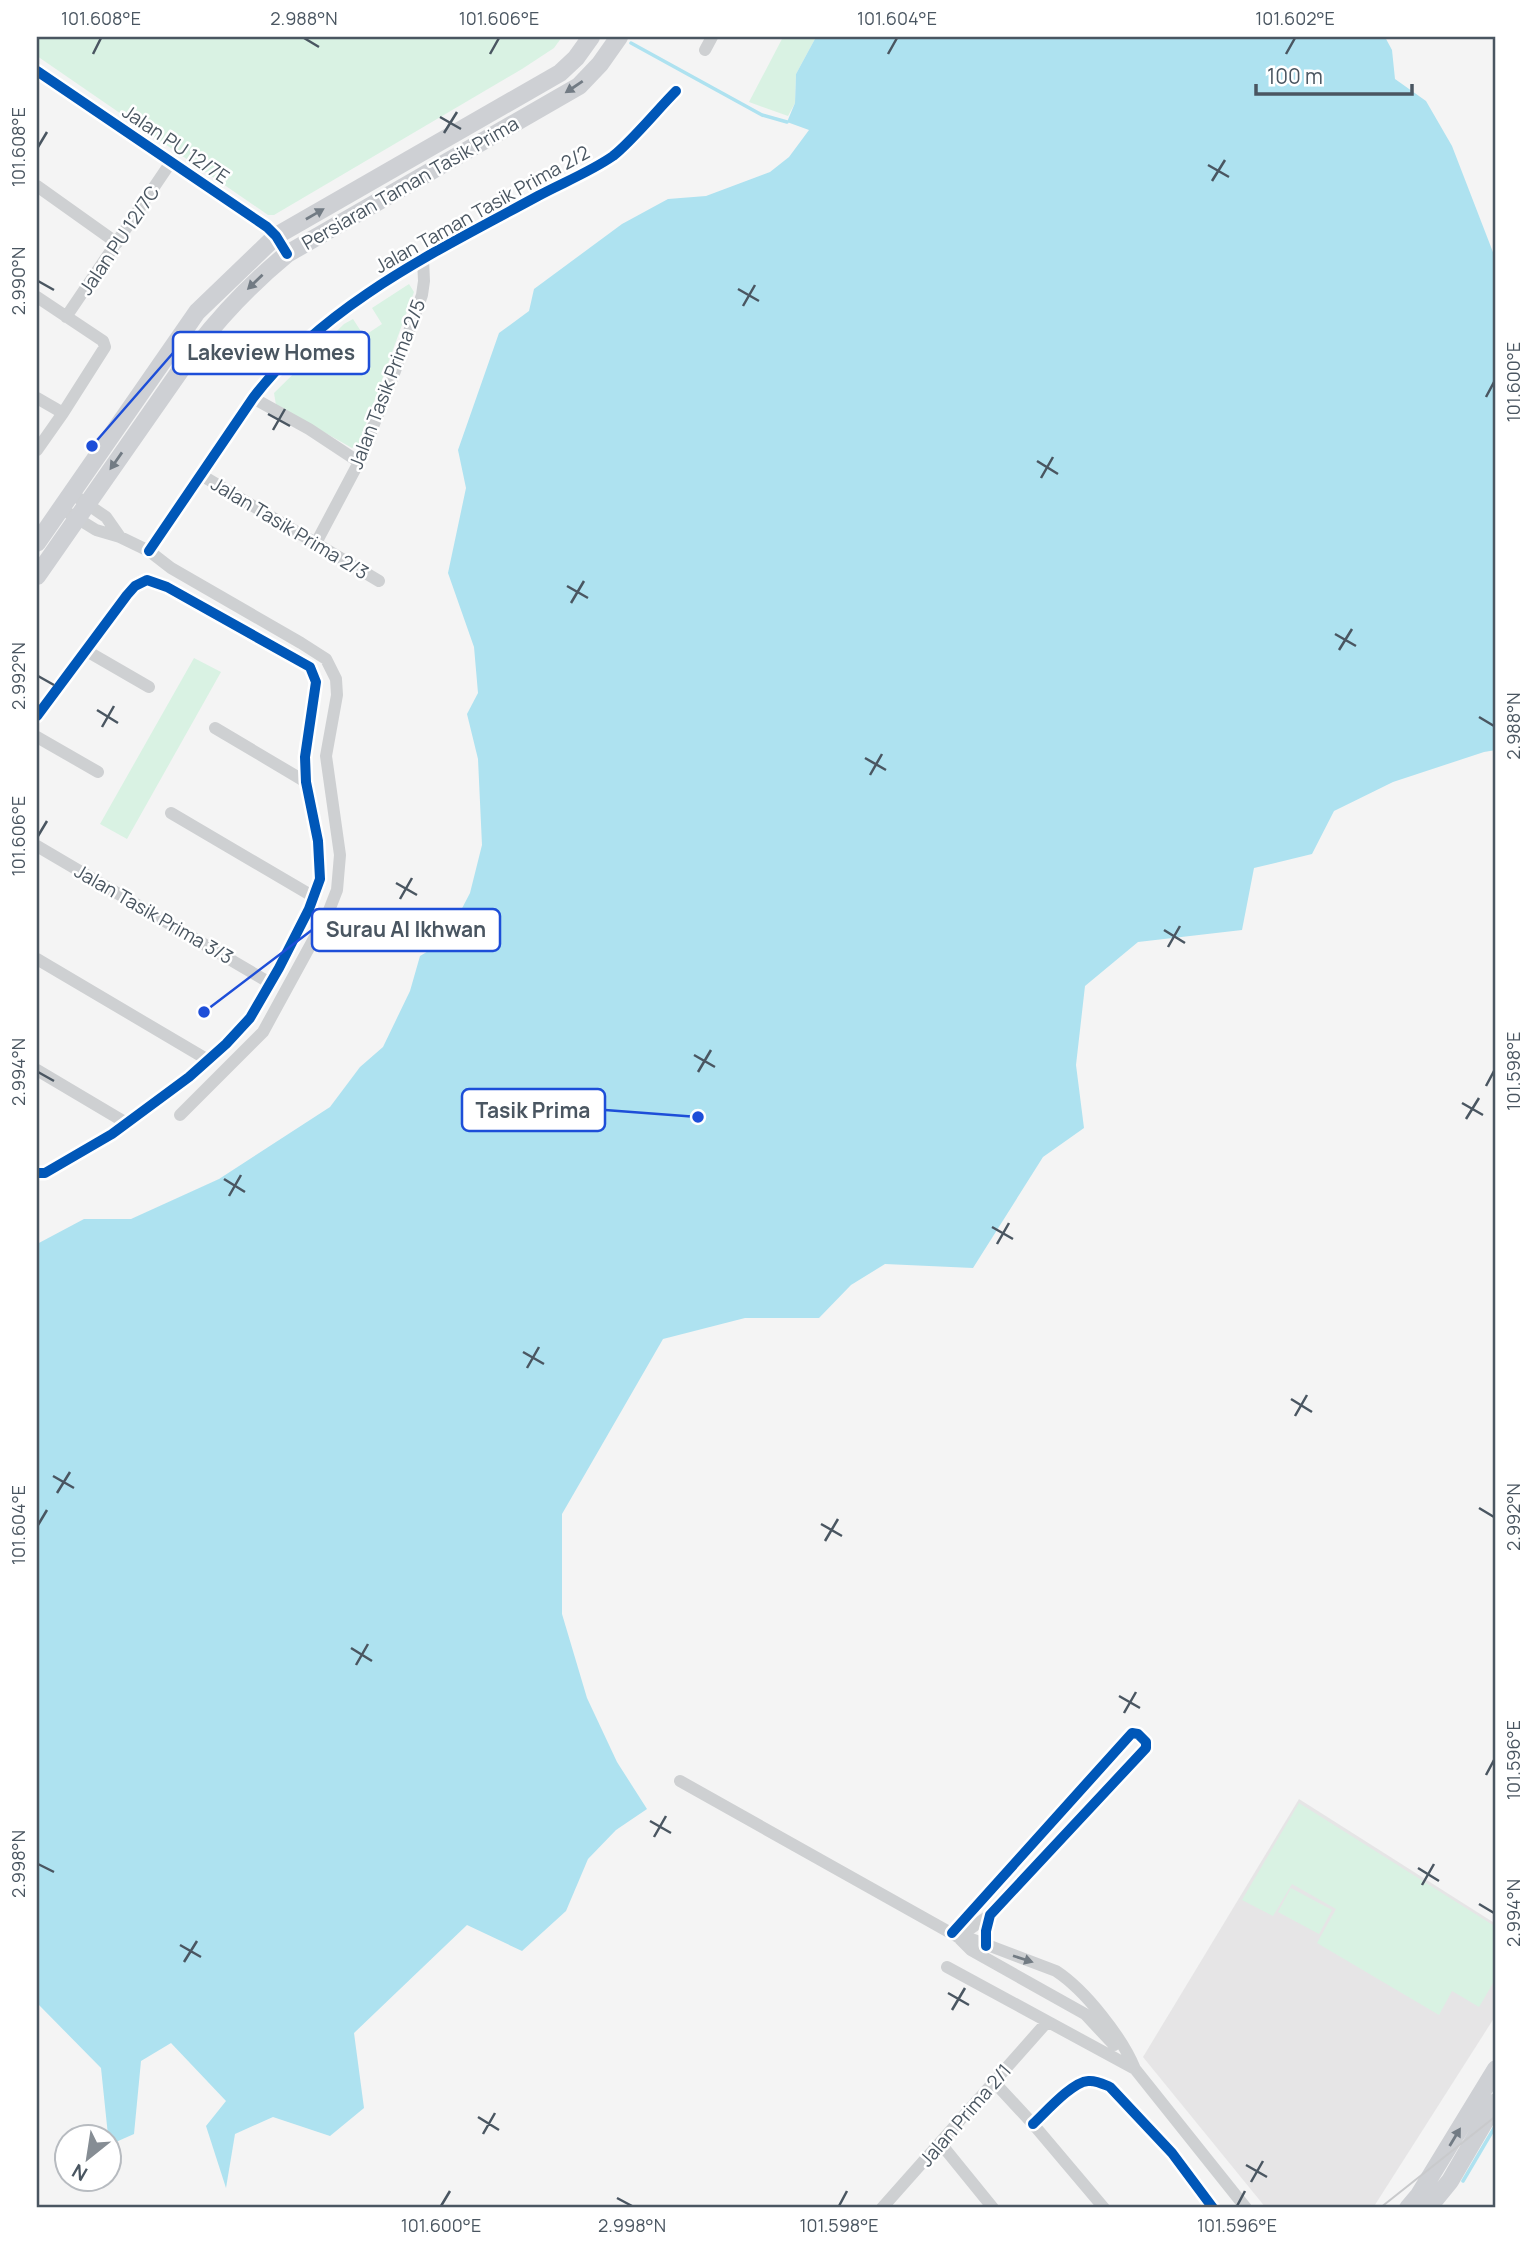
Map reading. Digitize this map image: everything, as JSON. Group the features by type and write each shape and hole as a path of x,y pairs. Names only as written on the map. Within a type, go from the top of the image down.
{"main road":[{"name":"Persiaran Taman Tasik Prima","path":"37,543 197,312 276,236 560,73 576,58 591,37"},
{"name":"Persiaran Taman Tasik Prima","path":"37,576 222,314 287,254 579,86 600,64 619,37"},
{"path":"1408,2208 1419,2196 1496,2069"},
{"path":"1428,2208 1450,2181 1496,2102"},
{"path":"1448,2208 1450,2181"}],"street":[{"path":"705,50 712,37"},
{"name":"Jalan PU 12/7E","path":"37,71 267,226 287,254"},
{"name":"Jalan Taman Tasik Prima 2/2","path":"149,551 253,398 297,348 339,313 423,259 613,155 676,91"},
{"name":"Jalan PU 12/7C","path":"66,317 171,162"},
{"path":"37,186 117,243"},
{"name":"Jalan Tasik Prima 2/5","path":"316,543 359,462 422,295 423,259"},
{"path":"37,297 103,341 105,347 37,450"},
{"path":"37,398 63,413"},
{"path":"253,398 309,429 359,462"},
{"name":"Jalan Tasik Prima 2/3","path":"201,475 379,581"},
{"path":"66,500 81,511 106,517 120,537 149,551 171,568 291,636 326,659 336,679 337,695 326,756 340,855 337,890 328,913 263,1032 180,1115"},
{"path":"37,716 127,595 135,586 147,580 167,586 310,667 316,682 305,757 306,782 318,841 320,879 309,909 250,1018 208,1060 128,1124 45,1173 37,1173"},
{"path":"85,650 149,687"},
{"path":"215,728 306,782"},
{"path":"37,737 98,772"},
{"path":"171,813 314,897"},
{"name":"Jalan Tasik Prima 3/3","path":"37,846 270,983"},
{"path":"37,958 208,1060"},
{"path":"37,1070 128,1124"},
{"path":"1132,1733 1138,1734 1146,1742 1146,1748 990,1915 955,1935 1132,1733"},
{"path":"680,1781 955,1935 971,1950 1085,2014 1116,2046 1116,2059"},
{"path":"986,1946 990,1915"},
{"path":"955,1935 1037,1963 1068,1979 1121,2041 1135,2069 1246,2208"},
{"path":"947,1967 1135,2069"},
{"name":"Jalan Prima 2/1","path":"882,2208 1047,2022"},
{"path":"1033,2124 1068,2092 1085,2081 1110,2087 1172,2153 1213,2208"},
{"path":"995,2082 1104,2208"},
{"path":"941,2144 993,2208"}],"shaded area":[{"path":"1299,1799 1496,1924 1496,2015 1373,2208 1266,2208 1143,2057"}],"green space":[{"path":"37,37 562,37 554,48 522,69 274,215 268,215 37,56"},
{"path":"783,37 816,37 796,74 795,103 788,116 749,102"},
{"path":"409,284 414,292 359,443 352,448 276,405 274,393 344,324 353,319 364,336 382,324 372,308"},
{"path":"194,658 221,672 127,839 100,824"},
{"path":"1299,1803 1496,1927 1496,1978 1479,2007 1452,1991 1439,2015 1317,1943 1336,1909 1292,1884 1273,1916 1242,1900"},
{"path":"1291,1888 1332,1910 1319,1934 1278,1912"}],"water":[{"path":"816,37 1385,37 1392,50 1395,79 1426,101 1452,146 1496,260 1496,750 1393,782 1334,811 1312,854 1254,868 1242,930 1138,942 1085,986 1076,1065 1084,1128 1043,1157 973,1268 885,1264 851,1285 819,1318 745,1318 663,1339 562,1514 562,1614 587,1698 617,1762 647,1809 616,1830 588,1859 566,1911 522,1951 467,1925 354,2033 364,2108 330,2136 273,2117 235,2134 226,2188 206,2126 226,2101 171,2043 141,2061 134,2134 122,2139 122,2122 107,2122 101,2068 37,2003 37,1244 84,1219 131,1219 219,1179 330,1107 360,1067 383,1047 410,991 420,956 445,941 470,893 482,845 478,759 467,714 478,693 474,647 448,573 466,488 458,450 499,333 529,311 534,289 622,224 668,199 706,196 770,172 789,157 809,130 787,122 795,103 796,74"}],"waterway":[{"path":"631,43 762,115 787,122"},
{"path":"1463,2181 1496,2125"}],"tram line":[{"path":"1380,2208 1496,2116"}],"cycle path":[{"path":"37,71 267,227 287,254"},
{"path":"149,551 253,398 281,365 313,335 348,307 422,259 613,156 676,91"},
{"path":"37,716 127,595 135,586 147,580 167,587 310,667 316,682 305,757 306,782 318,841 320,879 309,909 279,968 250,1018 226,1044 189,1077 112,1134 45,1173 37,1173"},
{"path":"952,1933 1132,1733 1138,1734 1146,1742 1146,1748 990,1915 986,1946"},
{"path":"1033,2124 1067,2092 1082,2083 1094,2081 1110,2087 1172,2153 1213,2208"}],"place":[{"name":"Lakeview Homes","path":"92,446"},
{"name":"Surau Al Ikhwan","path":"204,1012"},
{"name":"Tasik Prima","path":"698,1117"}]}
